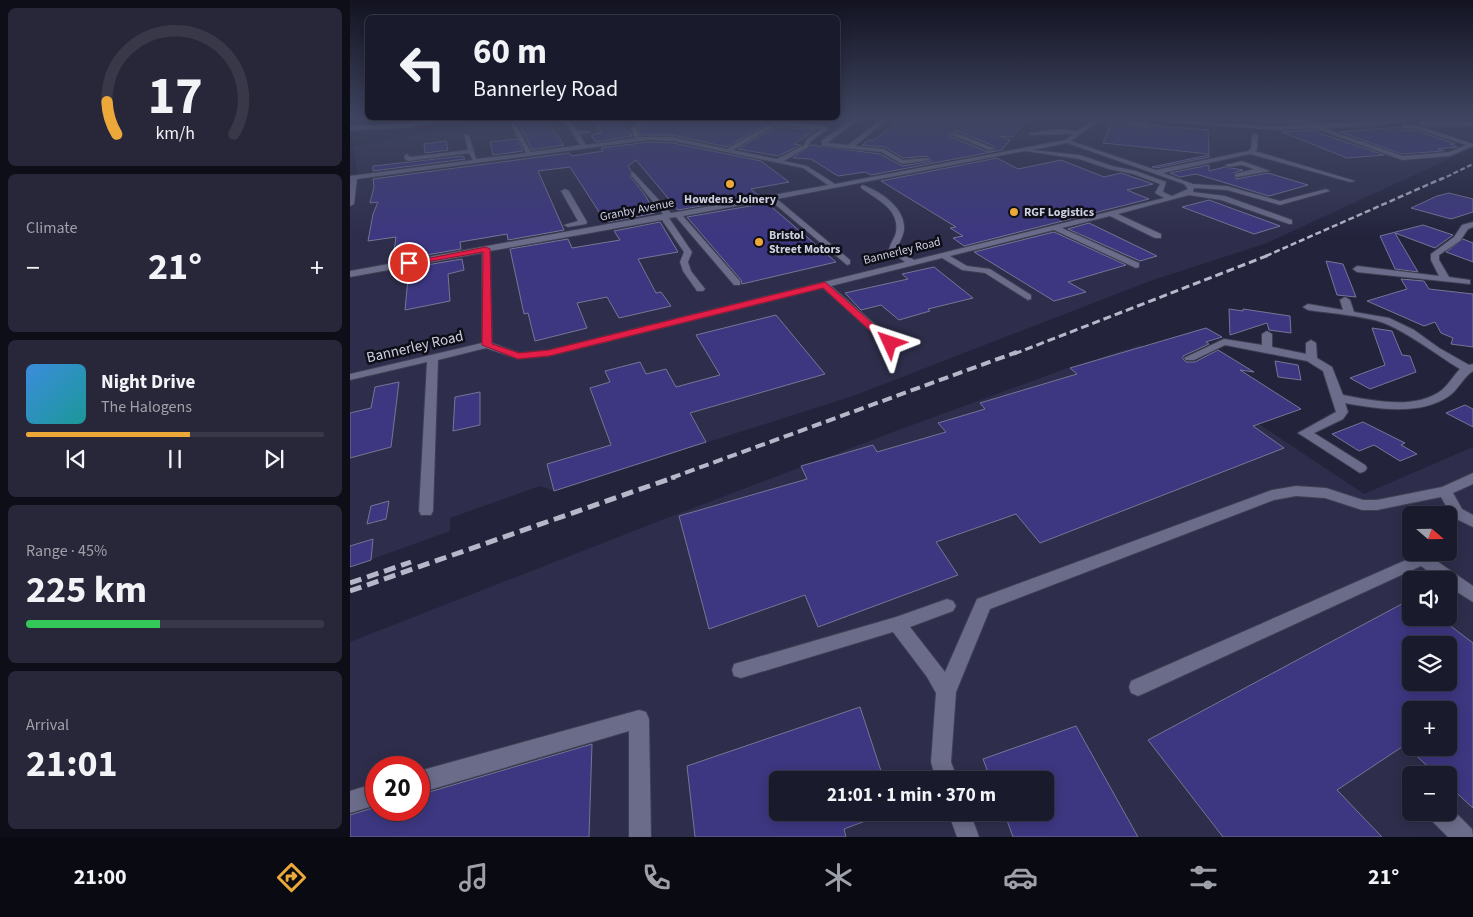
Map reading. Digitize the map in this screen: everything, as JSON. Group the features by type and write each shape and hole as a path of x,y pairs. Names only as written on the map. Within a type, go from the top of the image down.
{"street":[{"path":"350,204 352,178 495,158"},
{"path":"762,158 805,167 832,185"},
{"path":"778,162 785,158"},
{"path":"895,158 902,162 934,159"},
{"name":"Granby Avenue","path":"350,274 669,217 770,196 977,158"},
{"path":"1080,158 1111,168 1134,172 1164,183 1159,193 1171,198"},
{"path":"1117,158 1172,178 1189,190 1222,198 1290,222"},
{"path":"1157,172 1222,158"},
{"path":"1271,158 1352,181"},
{"path":"1388,158 1398,162 1401,166"},
{"path":"792,165 807,160"},
{"path":"1208,169 1238,162 1265,170 1237,175"},
{"path":"632,174 669,217 737,283"},
{"path":"1172,178 1191,174"},
{"path":"863,187 897,211 901,219 894,250 913,262"},
{"path":"1189,190 1227,188 1280,203 1326,192"},
{"name":"Bannerley Road","path":"350,377 487,345 518,356 549,353 1171,198 1189,190"},
{"path":"564,191 588,230"},
{"path":"770,196 847,262"},
{"path":"1111,213 1158,236"},
{"path":"646,228 669,217"},
{"path":"669,217 688,252 684,262 687,271 700,289"},
{"path":"468,252 467,246 473,243 583,222"},
{"path":"1446,279 1435,260 1435,254 1457,239 1465,227 1473,224"},
{"path":"1054,227 1136,266"},
{"name":"Bannerley Road","path":"486,249 487,345"},
{"path":"943,255 965,268 986,271 1028,297"},
{"path":"1357,269 1467,282"},
{"path":"1385,272 1391,281"},
{"path":"825,285 890,343"},
{"path":"1345,300 1349,312"},
{"path":"1308,307 1349,312 1399,325 1435,350 1470,367 1443,395 1421,402 1401,405 1370,404 1338,398"},
{"path":"1267,334 1267,349"},
{"path":"1190,358 1224,342 1267,349 1311,360 1328,369 1342,412 1339,416 1304,433 1360,468"},
{"path":"1311,360 1312,344"},
{"path":"426,511 433,358"},
{"path":"944,771 941,762 946,692 983,604 1272,495 1296,491 1326,493 1362,505 1377,505 1445,491 1473,478"},
{"path":"1445,491 1457,513 1473,522"},
{"path":"1138,687 1422,559 1473,595"},
{"path":"741,670 897,624 947,606"},
{"path":"897,624 934,671 946,692"},
{"path":"430,779 639,719 640,837"},
{"path":"350,802 365,797"},
{"path":"962,821 968,837"},
{"path":"1448,821 1464,837"}],"shaded area":[{"path":"355,158 1451,158 1267,243 1150,281 853,396 554,491 540,486 523,492 450,518 450,531 350,567 350,181 359,179"},
{"path":"1140,345 1364,494 1473,447 1473,837 350,837 350,642 893,432 1065,369"}],"building":[{"path":"444,158 465,159 373,171 373,166"},
{"path":"531,158 747,158 761,161 789,182 751,189 759,196 678,210 636,160 628,166 631,171 630,176 645,195 655,213 608,222 601,215 570,167 538,171 564,230 508,240 507,234 460,242 461,249 409,258 409,248 394,251 396,237 368,241 373,214 378,202 370,203 374,187 373,179"},
{"path":"794,158 887,158 902,166 932,161 929,158 960,158 871,175 865,172 838,176 811,159"},
{"name":"RGF Logistics","path":"997,158 1018,169 1061,160 1104,177 1121,173 1153,184 1127,190 1149,199 964,246 953,238 963,236 950,228 956,227 881,181"},
{"path":"1194,158 1204,158 1156,168 1152,167"},
{"path":"1209,165 1209,171 1225,167 1243,170 1234,173 1236,179 1268,173 1308,185 1269,196 1196,174 1180,177 1170,173"},
{"path":"1449,193 1473,199 1473,212 1451,219 1411,208 1437,196"},
{"path":"1209,200 1280,226 1254,234 1182,207"},
{"name":"Bristol Street Motors","path":"767,203 836,262 742,284 741,280 687,217"},
{"path":"660,222 678,252 638,259 656,293 661,292 671,306 619,318 607,297 577,303 587,328 535,341 528,313 524,314 510,249 568,239 572,248 620,240 614,231"},
{"path":"1089,223 1157,256 1140,261 1068,229"},
{"path":"1423,225 1453,235 1435,248 1395,233 1418,272 1395,269 1380,236"},
{"path":"1054,232 1126,265 1068,282 1086,292 1054,301 974,252"},
{"path":"1463,239 1473,243 1473,262 1446,252"},
{"path":"462,259 464,270 448,274 450,301 405,310 409,268"},
{"path":"1326,261 1343,264 1356,297 1337,295"},
{"path":"934,267 973,298 928,309 930,311 899,320 881,305 861,310 845,293 908,279 902,274"},
{"path":"1401,279 1424,281 1429,289 1473,294 1473,347 1451,344 1453,338 1441,333 1435,322 1424,326 1367,301 1407,289"},
{"path":"1229,309 1243,311 1243,309 1290,316 1291,333 1269,330 1267,323 1230,335"},
{"path":"776,315 825,374 690,413 706,442 554,491 547,464 611,445 590,388 610,382 605,371 640,362 646,374 666,369 676,387 720,375 696,335"},
{"path":"1206,328 1222,337 1206,342 1209,344 1183,356 1183,359 1186,362 1195,362 1218,350 1254,372 1240,370 1301,409 1253,426 1284,448 1040,543 1016,514 936,542 958,575 818,627 805,595 709,629 679,516 807,479 801,466 873,445 877,452 946,432 938,423 985,409 980,403 1077,374 1070,368"},
{"path":"1372,328 1392,331 1402,355 1410,356 1416,372 1370,389 1350,378 1385,365"},
{"path":"1275,361 1298,365 1301,380 1278,377"},
{"path":"399,382 391,447 350,458 350,413 371,408 375,387"},
{"path":"480,392 480,425 453,431 455,397"},
{"path":"1465,405 1473,409 1473,427 1446,413"},
{"path":"1363,422 1405,443 1401,445 1417,454 1400,461 1374,445 1359,451 1332,434"},
{"path":"389,501 386,519 367,524 371,506"},
{"path":"373,539 371,560 350,567 350,546"},
{"path":"1402,604 1402,626 1451,626 1473,643 1473,808 1457,793 1457,766 1427,766 1417,756 1457,756 1457,701 1402,701 1402,747 1337,790 1382,837 1223,837 1148,740"},
{"path":"860,707 881,771 769,771 769,821 865,821 844,829 846,837 695,837 687,766"},
{"path":"1076,726 1138,837 1013,837 1007,821 1054,821 1054,771 988,771 983,759"},
{"path":"592,744 589,837 350,837 350,815 365,810 365,821 430,821 430,792"}],"railway":[{"path":"1440,180 1473,164"},
{"path":"1266,256 1443,178"},
{"path":"1014,354 1269,255"},
{"path":"671,478 1017,352"},
{"path":"350,591 675,477"},
{"path":"350,583 411,562"}],"place":[{"name":"Howdens Joinery","path":"730,184"},
{"name":"RGF Logistics","path":"1014,212"},
{"name":"Bristol Street Motors","path":"759,242"}],"route":[{"path":"409,263 486,249 487,345 518,356 549,353 825,285 890,343"}]}
